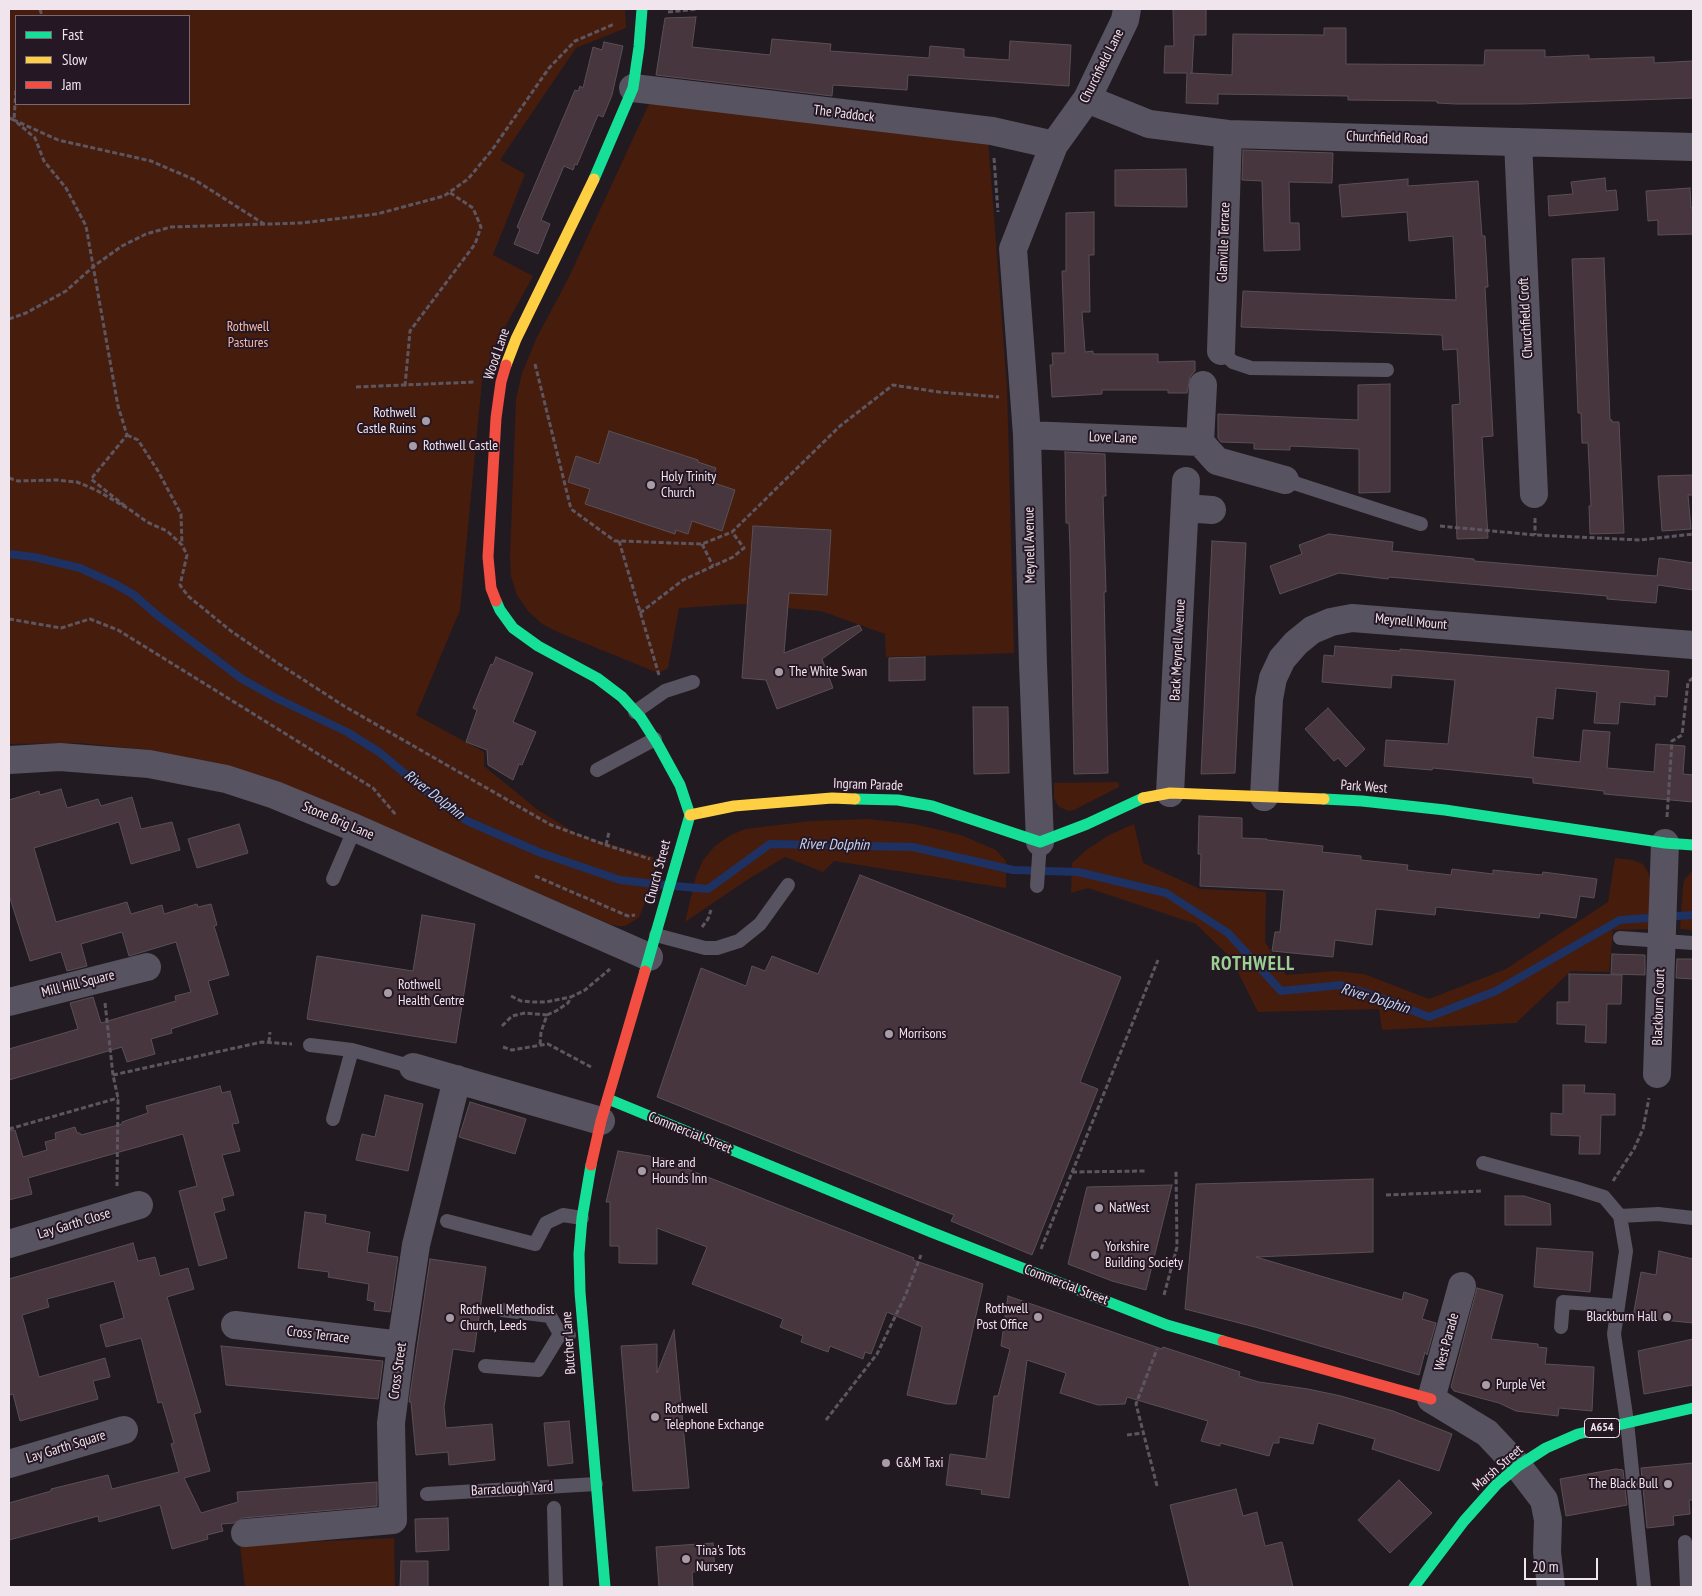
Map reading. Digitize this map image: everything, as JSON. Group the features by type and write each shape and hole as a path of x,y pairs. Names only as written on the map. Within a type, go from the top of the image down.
{"street":[{"name":"Churchfield Lane","path":"1054,145 1087,98 1126,20 1127,9"},
{"name":"Wood Lane","path":"635,712 622,697 597,678 538,646 513,628 500,610 491,588 488,557 496,418 507,360 589,191 620,121 632,88 639,47 642,11"},
{"name":"The Paddock","path":"632,88 992,131 1054,145"},
{"name":"Churchfield Road","path":"1087,98 1149,124 1228,134 1693,147"},
{"name":"Glanville Terrace","path":"1221,350 1228,134"},
{"name":"Churchfield Croft","path":"1518,142 1534,494"},
{"name":"Meynell Avenue","path":"1039,852 1027,435 1013,249 1054,145"},
{"path":"1203,385 1200,442 1217,461 1285,480"},
{"name":"Love Lane","path":"1027,435 1200,442"},
{"name":"Back Meynell Avenue","path":"1170,793 1198,509 1186,481"},
{"name":"Meynell Mount","path":"1264,797 1269,699 1273,678 1282,659 1296,643 1312,630 1331,622 1352,618 1693,645"},
{"path":"635,712 655,738 680,785 690,815"},
{"name":"Stone Brig Lane","path":"9,760 60,757 148,764 226,779 275,794 646,947"},
{"name":"Park West","path":"1039,852 1087,824 1143,798 1170,793 1362,801 1445,810 1665,843 1693,845"},
{"name":"Ingram Parade","path":"690,815 734,806 787,801 832,798 898,800 932,806 966,816 1039,852"},
{"name":"Church Street","path":"605,1110 646,947 662,912 690,815"},
{"name":"Blackburn Court","path":"1657,1074 1665,843"},
{"name":"Mill Hill Square","path":"9,1001 147,967"},
{"name":"Commercial Street","path":"413,1066 457,1079 605,1110 1162,1323 1431,1399 1486,1433 1518,1466 1544,1500 1548,1520 1547,1552 1551,1587"},
{"name":"Cross Street","path":"245,1533 393,1520 390,1423 416,1245 457,1079"},
{"name":"Butcher Lane","path":"605,1110 593,1155 578,1254 605,1587"},
{"name":"Lay Garth Close","path":"9,1244 128,1208"},
{"name":"West Parade","path":"1431,1399 1462,1286"},
{"name":"Cross Terrace","path":"235,1324 402,1345"},
{"name":"Marsh Street","path":"1414,1587 1464,1521 1497,1484 1518,1466 1546,1448 1570,1438 1627,1422 1693,1408"},
{"name":"Lay Garth Square","path":"9,1464 124,1430"}],"lane":[{"path":"1221,350 1233,362 1251,368 1387,370"},
{"path":"1285,480 1420,524"},
{"path":"635,712 665,691 694,682"},
{"path":"597,770 655,738"},
{"path":"333,878 355,828"},
{"path":"1038,886 1039,852"},
{"path":"646,947 717,948 739,941 760,924 788,885"},
{"path":"1620,938 1662,926 1693,942"},
{"path":"310,1045 352,1050 413,1066"},
{"path":"333,1118 352,1050"},
{"path":"1483,1163 1604,1197 1620,1216 1626,1251 1614,1334 1627,1422 1644,1587"},
{"path":"1620,1216 1658,1214 1693,1218"},
{"path":"447,1222 536,1244 546,1223 563,1216 582,1218"},
{"path":"1562,1327 1563,1302 1618,1306"},
{"path":"502,1310 550,1316 560,1334"},
{"path":"560,1334 584,1335"},
{"path":"485,1366 538,1370 560,1334"},
{"name":"Barraclough Yard","path":"427,1494 596,1484"},
{"path":"554,1508 556,1587"},
{"path":"1685,1542 1687,1587"}],"path":[{"path":"9,319 26,313 66,291 94,266 122,246 146,234 171,227 301,222 377,214 444,196 468,179 492,150 550,68 575,41 642,11"},
{"path":"14,120 15,104"},
{"path":"9,118 58,140 151,161 195,180 265,224"},
{"path":"14,120 35,138 44,161 66,188 86,226 118,406 127,435 138,440 158,471 181,514 182,545"},
{"path":"992,131 1000,226 1013,249"},
{"path":"405,386 410,331 475,244 481,227 473,208 449,192"},
{"path":"532,355 571,509 615,541 702,544 732,532 840,426 893,385 940,392 1025,399"},
{"path":"356,387 502,382"},
{"path":"127,435 91,479 146,522 167,531 182,545 187,554 180,585 188,596 203,610 231,631 344,706 551,825 606,846 674,866"},
{"path":"9,478 18,481 57,480 77,482 129,509"},
{"path":"1420,524 1535,535 1640,540 1693,534"},
{"path":"640,613 683,580 733,557 744,548 732,532"},
{"path":"619,541 665,691"},
{"path":"702,544 713,566"},
{"path":"9,619 61,628 90,619 118,630 373,788 395,815 404,819"},
{"path":"1665,843 1672,742 1682,735 1688,682 1693,678"},
{"path":"606,846 609,832"},
{"path":"530,874 628,916 662,912"},
{"path":"511,996 521,1001 532,1002 546,1002 571,997 585,990 646,947"},
{"path":"1032,1272 1158,960"},
{"path":"102,978 118,1098 128,1208"},
{"path":"502,1026 512,1016 525,1013 547,1015 556,1012 568,1004 571,997"},
{"path":"540,1045 541,1032 547,1015"},
{"path":"269,1042 270,1032"},
{"path":"114,1075 262,1042 310,1045"},
{"path":"503,1047 512,1050 548,1044 613,1079"},
{"path":"1604,1197 1643,1129 1651,1086 1657,1074"},
{"path":"9,1129 118,1098"},
{"path":"1156,1486 1136,1404 1162,1323 1177,1247 1176,1170"},
{"path":"1072,1172 1145,1171"},
{"path":"1386,1195 1482,1191"},
{"path":"826,1420 877,1354 906,1294 920,1258"},
{"path":"1127,1434 1143,1433"}],"green space":[{"name":"Rothwell Pastures","path":"9,9 625,9 626,28 576,48 500,160 525,174 493,255 533,276 498,340 482,381 460,610 416,715 484,752 484,766 538,810 579,835 654,857 652,862 656,864 639,917 625,926 609,924 321,800 213,763 149,750 79,743 9,744"},
{"path":"649,104 988,138 1007,387 1014,653 886,657 885,634 821,611 739,604 679,608 668,668 658,673 542,624 528,611 517,595 511,576 510,557 516,399 522,373 537,337 568,279"},
{"path":"1118,782 1119,787 1074,810 1069,811 1059,807 1054,798 1054,783"},
{"path":"867,819 914,824 961,835 996,850 1006,861 1006,888 834,861 823,872 785,857 685,922 696,876 703,860 715,846 729,836 745,829 811,821"},
{"path":"1134,824 1143,863 1200,889 1266,892 1265,942 1286,975 1335,971 1364,974 1429,999 1506,969 1608,902 1615,858 1633,860 1643,864 1648,872 1651,882 1650,929 1613,930 1609,972 1571,971 1516,1023 1382,1030 1379,1009 1258,1012 1231,958 1196,924 1088,888 1071,893 1072,863 1085,851 1109,835"},
{"path":"1693,870 1693,930 1680,929 1683,885 1685,879"},
{"path":"394,1538 395,1587 245,1587 240,1545"}],"building":[{"path":"1173,9 1206,9 1206,35 1194,35 1192,73 1190,73 1232,75 1233,34 1324,35 1324,28 1346,28 1346,64 1484,65 1485,50 1545,50 1545,57 1589,55 1589,59 1654,57 1654,63 1693,61 1693,98 1521,104 1456,104 1437,103 1437,101 1348,100 1348,96 1218,94 1218,104 1186,103 1187,73 1164,73 1165,46 1174,46"},
{"path":"696,17 692,47 770,55 772,39 831,44 830,51 929,58 930,46 964,49 964,57 1009,60 1010,41 1071,45 1069,86 908,75 907,90 833,85 832,96 656,75 665,18"},
{"path":"604,42 623,46 612,95 603,117 598,115 577,165 575,164 573,170 564,166 541,220 550,224 538,254 514,244 520,229 517,227 575,90 578,91 580,86 583,88 593,47 602,50"},
{"path":"1243,150 1333,153 1332,183 1289,182 1290,223 1299,223 1300,250 1264,251 1262,181 1242,180"},
{"path":"1186,169 1187,207 1115,206 1115,170"},
{"path":"1605,178 1606,191 1616,190 1618,210 1549,216 1548,196 1573,194 1571,182"},
{"path":"1408,179 1408,186 1478,181 1482,236 1485,236 1488,287 1485,287 1493,436 1482,437 1488,538 1457,539 1452,405 1460,404 1457,349 1443,350 1442,335 1241,327 1243,291 1456,300 1453,236 1409,241 1407,212 1342,217 1339,185"},
{"path":"1690,188 1691,208 1693,208 1693,234 1658,235 1658,220 1648,221 1646,191"},
{"path":"1094,212 1094,255 1089,255 1090,312 1082,312 1085,352 1093,351 1093,354 1158,354 1158,362 1195,361 1195,371 1190,377 1187,393 1168,393 1168,390 1102,390 1102,394 1052,397 1050,365 1053,365 1052,353 1065,353 1062,271 1066,271 1066,213"},
{"path":"1604,258 1610,420 1612,422 1619,422 1624,533 1590,534 1589,506 1591,506 1588,443 1582,443 1581,413 1578,413 1572,259"},
{"path":"1390,384 1390,492 1359,493 1359,449 1290,446 1290,450 1254,449 1254,443 1221,442 1218,438 1218,414 1358,420 1358,385"},
{"name":"Holy Trinity Church","path":"609,431 698,460 698,462 716,468 711,482 735,490 722,531 692,521 688,534 676,530 675,534 585,504 590,489 568,482 576,456 599,464"},
{"path":"1065,452 1105,454 1106,496 1103,496 1108,773 1074,774 1070,549 1069,523 1066,523"},
{"path":"1693,475 1693,495 1688,495 1691,529 1662,531 1658,476"},
{"path":"753,526 831,530 827,595 789,593 784,653 859,625 862,630 822,659 833,688 777,709 766,680 742,678"},
{"path":"1329,534 1393,542 1392,551 1474,559 1474,561 1643,575 1657,576 1659,558 1693,563 1693,590 1658,585 1656,603 1607,599 1607,596 1389,577 1388,579 1339,573 1280,594 1270,566 1302,554 1299,545"},
{"path":"1212,541 1246,543 1235,773 1201,774"},
{"path":"1335,646 1400,651 1400,649 1669,671 1667,697 1655,696 1655,705 1620,702 1618,724 1594,723 1597,692 1556,688 1553,719 1537,717 1533,757 1580,762 1583,730 1610,732 1607,768 1654,772 1656,744 1685,746 1683,774 1693,775 1693,802 1604,794 1604,791 1533,783 1533,778 1433,768 1432,770 1384,766 1386,740 1448,744 1455,680 1392,675 1391,688 1322,682 1324,655 1334,656"},
{"path":"496,657 533,673 513,722 536,732 522,765 519,764 513,780 488,765 487,750 466,742 477,710 473,708 491,664 493,665"},
{"path":"925,657 925,680 889,681 889,658"},
{"path":"973,707 1008,707 1009,773 974,774"},
{"path":"1328,708 1365,749 1346,767 1338,758 1334,761 1305,729"},
{"path":"61,789 67,808 98,799 101,806 132,797 141,829 172,822 180,850 131,864 119,822 34,848 56,922 127,902 131,914 162,905 164,914 197,904 198,907 211,904 217,925 214,926 229,975 208,981 218,1014 171,1029 172,1033 151,1039 155,1054 127,1062 122,1047 9,1080 9,1049 78,1029 70,1003 93,997 101,1023 176,1001 175,996 191,992 176,942 129,956 122,932 81,944 87,966 67,971 61,952 30,961 9,895 9,800 39,791 40,795"},
{"path":"1199,816 1242,818 1242,838 1323,846 1322,852 1361,856 1361,860 1408,865 1407,870 1451,875 1452,869 1493,874 1493,870 1542,875 1543,872 1597,879 1594,898 1580,896 1576,918 1540,913 1539,918 1436,907 1435,915 1376,909 1372,945 1335,940 1333,957 1272,951 1275,932 1280,932 1284,890 1200,886 1201,854 1198,854"},
{"path":"239,824 248,853 197,868 188,839"},
{"name":"Morrisons","path":"860,875 1121,977 1080,1082 1098,1089 1032,1255 951,1221 954,1215 657,1097 701,968 746,986 752,966 765,971 772,956 818,974"},
{"name":"Rothwell Health Centre","path":"422,915 475,924 456,1043 307,1019 317,956 413,971"},
{"path":"1612,954 1645,955 1645,975 1611,974"},
{"path":"1677,959 1693,959 1693,979 1676,978"},
{"path":"1569,974 1622,975 1621,1004 1607,1004 1606,1043 1585,1042 1586,1025 1557,1024 1557,1002 1569,1002"},
{"path":"1563,1085 1585,1085 1584,1093 1615,1094 1615,1115 1601,1115 1600,1154 1579,1154 1580,1136 1551,1135 1551,1113 1563,1114"},
{"path":"220,1086 222,1093 230,1091 239,1123 232,1124 240,1151 222,1155 234,1195 222,1198 225,1210 214,1213 227,1258 199,1266 179,1191 197,1186 183,1134 28,1178 32,1194 9,1200 9,1131 15,1130 23,1157 47,1150 45,1142 56,1139 55,1133 75,1127 77,1133 81,1135 122,1124 122,1122 148,1113 146,1106"},
{"path":"385,1095 423,1104 408,1171 356,1160 362,1134 375,1137"},
{"path":"470,1102 526,1119 515,1154 459,1137"},
{"path":"618,1151 673,1160 672,1163 914,1258 913,1260 983,1284 956,1404 947,1404 907,1395 922,1327 887,1312 871,1354 865,1352 863,1359 830,1346 828,1352 801,1342 803,1336 780,1327 783,1319 692,1284 707,1247 657,1228 657,1264 619,1263 619,1246 610,1246 610,1202 606,1202"},
{"path":"1373,1179 1373,1252 1256,1257 1402,1300 1404,1292 1428,1300 1422,1319 1436,1323 1419,1375 1255,1327 1185,1309 1196,1184"},
{"path":"1172,1185 1146,1290 1112,1281 1068,1264 1087,1187"},
{"path":"1505,1196 1524,1196 1550,1204 1551,1225 1505,1225"},
{"path":"305,1212 326,1215 325,1223 370,1232 367,1252 398,1257 390,1312 374,1310 375,1302 367,1300 369,1284 328,1277 329,1272 298,1268"},
{"path":"133,1243 138,1261 155,1257 160,1276 188,1268 194,1289 167,1297 201,1412 194,1414 210,1471 184,1478 201,1513 238,1502 237,1492 377,1482 377,1506 243,1518 234,1523 221,1524 223,1531 207,1535 208,1539 172,1549 160,1505 99,1522 98,1516 9,1540 9,1503 51,1491 51,1489 108,1475 112,1489 179,1472 171,1444 174,1443 162,1402 158,1403 141,1338 106,1347 100,1325 124,1318 114,1281 47,1299 49,1307 22,1315 39,1377 105,1358 110,1377 93,1381 98,1399 20,1421 13,1394 9,1395 9,1279"},
{"path":"1537,1248 1593,1252 1590,1292 1534,1287"},
{"name":"Blackburn Hall","path":"1659,1251 1693,1259 1693,1323 1633,1317 1641,1272 1656,1275"},
{"path":"430,1259 486,1267 474,1352 453,1349 444,1407 446,1428 492,1424 495,1460 449,1465 448,1452 416,1455 411,1402 409,1402"},
{"path":"1477,1288 1503,1295 1491,1339 1538,1344 1538,1347 1547,1348 1545,1364 1594,1367 1592,1411 1559,1408 1558,1416 1516,1411 1499,1403 1454,1391 1451,1387"},
{"path":"1008,1296 1162,1349 1163,1347 1240,1372 1239,1376 1259,1382 1341,1396 1393,1411 1452,1434 1439,1471 1372,1449 1375,1439 1318,1423 1313,1444 1279,1437 1279,1443 1273,1443 1269,1456 1220,1443 1220,1446 1201,1441 1208,1421 1127,1397 1125,1404 1098,1405 1060,1393 1066,1373 1027,1360 1009,1498 981,1494 982,1490 946,1485 950,1454 986,1459 994,1396 998,1396 1010,1349 1001,1346"},
{"name":"Rothwell Telephone Exchange","path":"674,1330 689,1488 633,1491 621,1346 657,1344 657,1373"},
{"path":"1693,1339 1693,1385 1644,1394 1638,1351"},
{"path":"221,1346 383,1361 378,1399 226,1385"},
{"path":"569,1421 573,1463 548,1466 544,1423"},
{"name":"The Black Bull","path":"1693,1463 1693,1500 1689,1500 1690,1514 1673,1516 1674,1525 1647,1528 1641,1468"},
{"path":"1616,1469 1623,1470 1627,1505 1566,1516 1560,1479"},
{"path":"1399,1480 1432,1513 1390,1553 1358,1520"},
{"path":"1236,1489 1243,1516 1257,1512 1265,1546 1282,1542 1293,1587 1190,1587 1170,1505"},
{"path":"448,1518 449,1550 416,1552 415,1519"},
{"name":"Tina's Tots Nursery","path":"713,1543 715,1571 692,1572 693,1587 659,1587 656,1547"},
{"path":"401,1561 428,1561 428,1587 400,1587"}],"waterway":[{"name":"River Dolphin","path":"9,554 34,557 80,568 134,595 157,615 242,679 276,698 347,732 379,752 438,801 467,821 541,853 620,880 664,885"},
{"name":"River Dolphin","path":"675,886 708,889 770,844 913,847 1013,870 1078,872 1166,893 1228,933 1281,991 1341,985 1384,999 1429,1017 1496,991 1620,920 1693,915"}],"traffic: fast":[{"path":"594,179 633,88 642,9"},
{"path":"496,601 513,628 538,646 597,678 622,697 641,718 680,785 690,815 645,971"},
{"path":"855,799 898,800 932,806 1040,842 1087,824 1143,798"},
{"path":"1324,799 1445,810 1665,843 1693,845"},
{"path":"608,1099 931,1232 1167,1325 1223,1341"},
{"path":"591,1165 582,1218 579,1254 580,1292 605,1587"},
{"path":"1414,1587 1464,1521 1497,1484 1518,1466 1546,1448 1578,1434 1693,1408"}],"traffic: slow":[{"path":"506,365 516,339 594,179"},
{"path":"1143,798 1170,793 1324,799"},
{"path":"690,815 734,806 832,798 855,799"}],"traffic: jam":[{"path":"496,601 491,588 488,557 496,418 501,382 506,365"},
{"path":"591,1165 601,1121 645,971"},
{"path":"1223,1341 1431,1399"}],"place":[{"name":"Rothwell Castle Ruins","path":"426,421"},
{"name":"Rothwell Castle","path":"413,446"},
{"name":"Holy Trinity Church","path":"651,485"},
{"name":"The White Swan","path":"779,672"},
{"name":"Rothwell Health Centre","path":"388,993"},
{"name":"Morrisons","path":"889,1034"},
{"name":"Hare and Hounds Inn","path":"642,1171"},
{"name":"NatWest","path":"1099,1208"},
{"name":"Yorkshire Building Society","path":"1095,1255"},
{"name":"Rothwell Post Office","path":"1038,1317"},
{"name":"Blackburn Hall","path":"1667,1317"},
{"name":"Rothwell Methodist Church, Leeds","path":"450,1318"},
{"name":"Purple Vet","path":"1486,1385"},
{"name":"Rothwell Telephone Exchange","path":"655,1417"},
{"name":"G&M Taxi","path":"886,1463"},
{"name":"The Black Bull","path":"1668,1484"},
{"name":"Tina's Tots Nursery","path":"686,1559"}],"district":[{"name":"ROTHWELL","path":"1253,965"}]}
